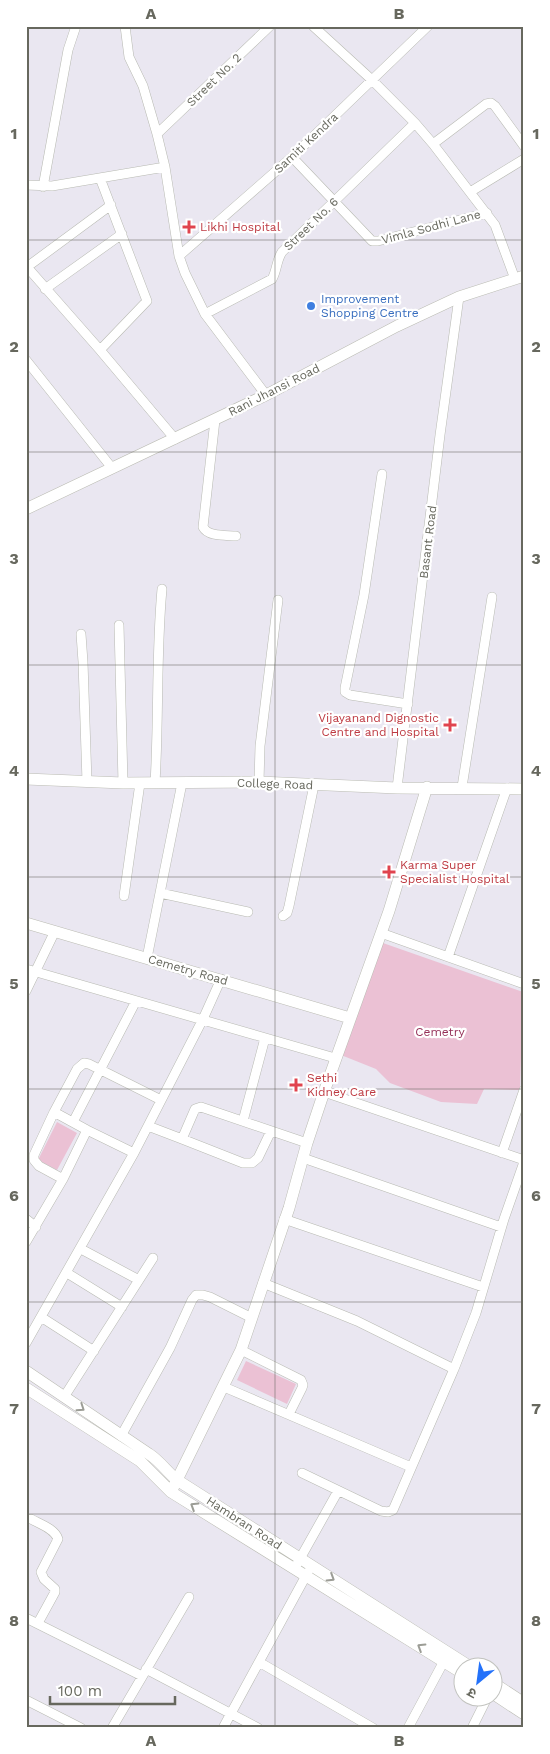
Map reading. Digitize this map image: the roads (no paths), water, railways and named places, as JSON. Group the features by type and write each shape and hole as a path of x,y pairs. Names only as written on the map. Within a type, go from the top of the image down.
{"street":[{"path":"43,186 68,50 77,26"},
{"path":"125,26 132,65 143,86 157,134 165,167 180,256 193,291 205,314 266,396"},
{"name":"Street No. 2","path":"157,134 270,26"},
{"path":"313,26 372,80 433,144 487,213 500,236 519,278"},
{"name":"Samiti Kendra","path":"180,256 292,157 428,26"},
{"path":"433,144 486,104 491,103 524,146"},
{"name":"Street No. 6","path":"205,314 272,279 275,274 277,260 282,252 415,123"},
{"name":"Vimla Sodhi Lane","path":"292,157 369,239 375,242 487,213"},
{"path":"470,192 524,160"},
{"path":"26,185 43,186 165,167"},
{"path":"100,178 147,301 100,350"},
{"path":"111,205 26,267 100,350 175,440"},
{"path":"45,289 122,234"},
{"name":"Rani Jhansi Road","path":"27,508 266,396 397,326 459,297 519,278"},
{"name":"Basant Road","path":"397,788 440,435 459,297"},
{"path":"26,360 112,468"},
{"path":"215,420 203,527 205,531 210,533 236,536"},
{"path":"382,474 364,595 344,688 345,692 350,695 408,704"},
{"path":"155,783 158,624 162,589"},
{"path":"462,787 492,597"},
{"path":"259,782 260,746 278,600"},
{"path":"119,624 123,783"},
{"path":"81,634 87,782"},
{"name":"College Road","path":"26,779 123,783 259,782 397,788 462,787 524,789"},
{"path":"124,896 140,783"},
{"path":"147,958 182,783"},
{"path":"283,916 287,913 289,906 314,785"},
{"path":"171,1492 241,1350 335,1058 381,934 427,787"},
{"path":"448,957 507,788"},
{"path":"160,893 248,912"},
{"name":"Cemetry Road","path":"26,923 350,1018"},
{"path":"26,991 55,932"},
{"path":"381,934 524,984"},
{"path":"26,969 335,1058"},
{"path":"26,1343 148,1126 203,1019 221,979"},
{"path":"73,1122 136,1001"},
{"path":"244,1121 265,1038"},
{"path":"63,1179 39,1166 34,1160 34,1155 73,1075 81,1064 89,1064 161,1100"},
{"path":"502,1153 524,1090"},
{"path":"302,1474 381,1511 390,1512 393,1510 476,1313 501,1227 524,1161 324,1092"},
{"path":"182,1139 197,1107 208,1108 307,1144"},
{"path":"54,1112 134,1152"},
{"path":"148,1126 243,1162 252,1163 258,1158 271,1131"},
{"path":"26,1242 63,1179 87,1130"},
{"path":"303,1158 501,1227"},
{"path":"284,1219 483,1287"},
{"path":"26,1220 36,1227"},
{"path":"81,1248 139,1280"},
{"path":"64,1397 153,1258"},
{"path":"67,1273 122,1307"},
{"path":"263,1283 357,1321 454,1369"},
{"path":"121,1436 170,1348 196,1295 210,1297 252,1318"},
{"path":"41,1317 94,1351"},
{"path":"241,1350 301,1380 302,1388 289,1414"},
{"name":"Hambran Road","path":"26,1372 155,1458 177,1480 297,1563 452,1666"},
{"path":"224,1387 411,1467"},
{"name":"Hambran Road","path":"26,1388 140,1461 171,1492 297,1563"},
{"path":"297,1563 338,1491"},
{"path":"26,1528 28,1518 52,1530 58,1536 41,1572 42,1577 53,1587 55,1592 38,1623"},
{"path":"223,1728 309,1571"},
{"name":"Hambran Road","path":"309,1571 452,1656"},
{"path":"112,1728 189,1597"},
{"path":"26,1618 144,1672 258,1728"},
{"path":"408,1728 444,1661"},
{"path":"259,1662 374,1728"},
{"path":"502,1689 524,1703"},
{"path":"26,1700 64,1724 81,1728"},
{"path":"502,1700 524,1714"},
{"path":"472,1728 483,1706"}],"place":[{"name":"Likhi Hospital","path":"189,227"},
{"name":"Improvement Shopping Centre","path":"311,306"},
{"name":"Vijayanand Dignostic Centre and Hospital","path":"450,725"},
{"name":"Karma Super Specialist Hospital","path":"389,872"},
{"name":"Sethi Kidney Care","path":"296,1085"}],"park label":[{"name":"Cemetry","path":"440,1032"}]}
